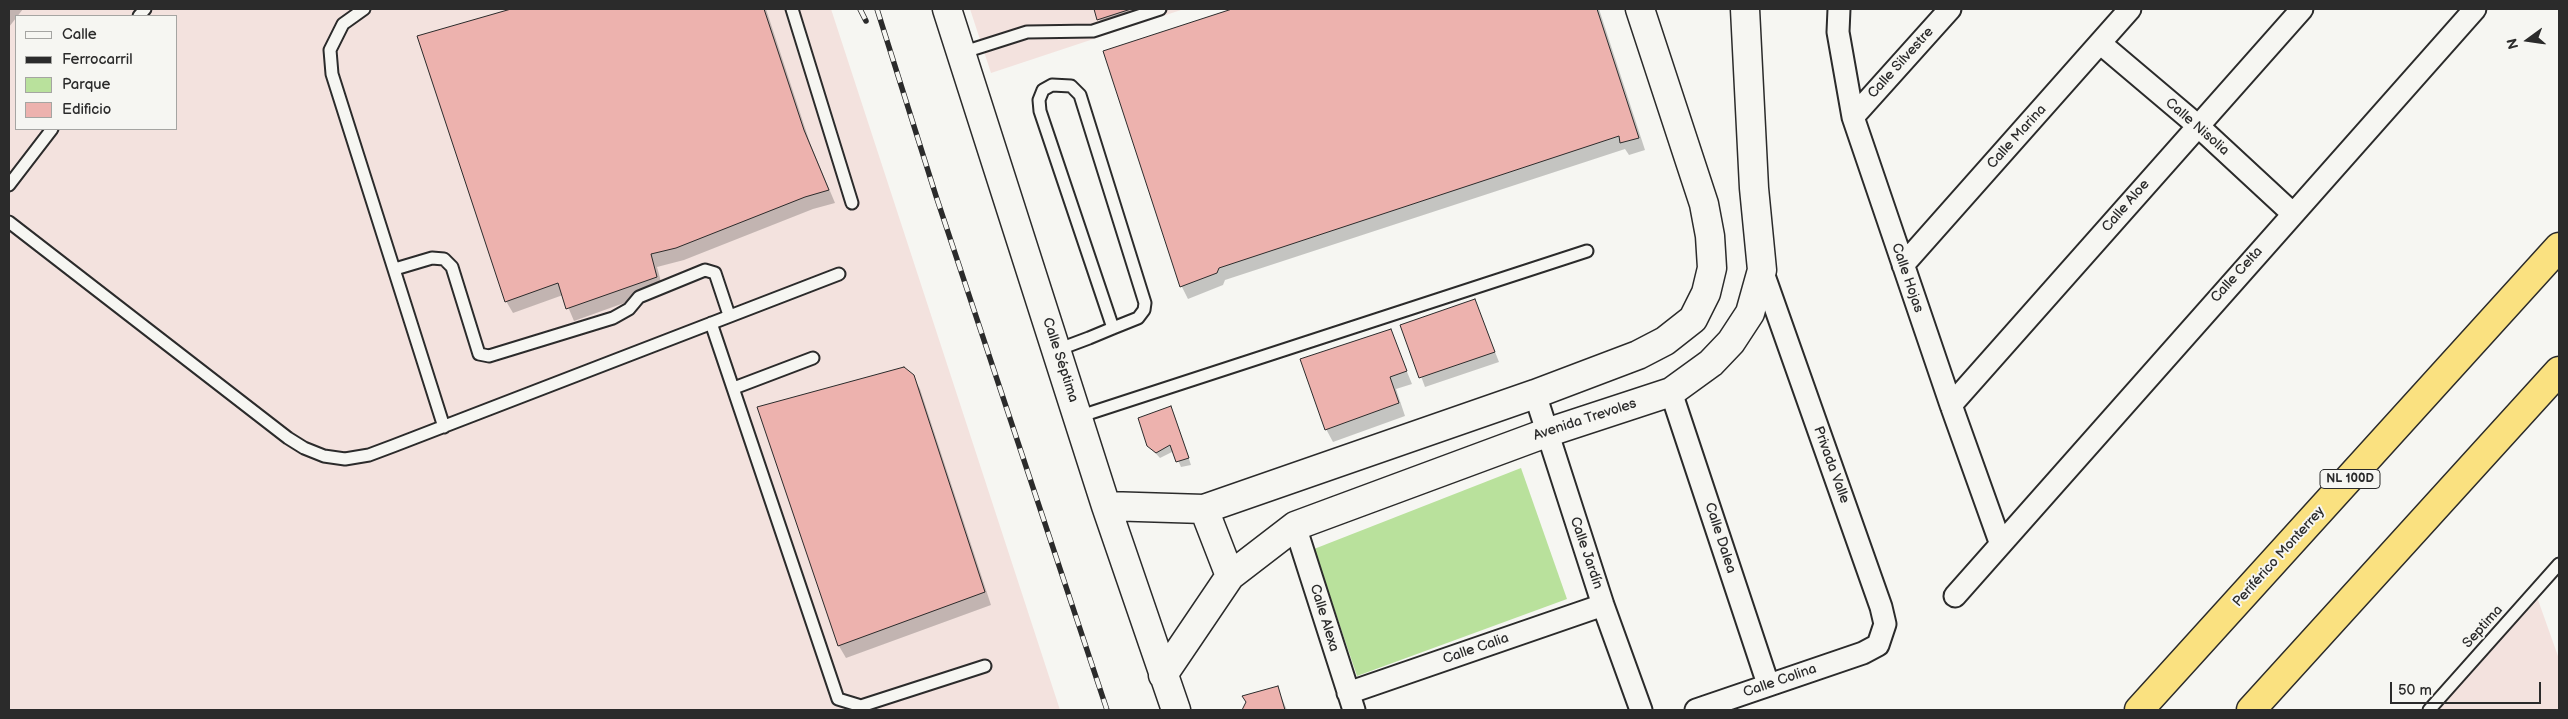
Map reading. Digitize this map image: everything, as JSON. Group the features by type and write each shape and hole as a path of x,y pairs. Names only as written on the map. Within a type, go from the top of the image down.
{"highway":[{"name":"Periférico Monterrey","path":"2139,710 2559,247"},
{"path":"2251,710 2559,371"}],"street":[{"name":"Calle Séptima","path":"947,9 1106,506 1176,710"},
{"path":"1106,506 1204,509 1534,394 1638,355 1665,341 1693,319 1706,293 1712,268 1710,236 1704,204 1640,9"},
{"name":"Avenida Trevoles","path":"1164,675 1230,576 1295,526 1546,433 1671,392 1711,363 1731,342 1750,314 1762,270 1754,188 1745,9"},
{"name":"Calle Hojas","path":"1839,9 1838,32 1853,117 1951,405 2000,542"},
{"name":"Calle Silvestre","path":"1853,117 1950,9"},
{"name":"Calle Marina","path":"1903,266 2130,9"},
{"name":"Calle Aloe","path":"1951,405 2197,125 2302,9"},
{"name":"Calle Celta","path":"1955,596 2000,542 2475,9"},
{"name":"Calle Nisolia","path":"2100,43 2197,125 2292,213"},
{"name":"Privada Valle","path":"1762,270 1881,606 1885,624 1883,635 1878,645 1863,653"},
{"name":"Calle Dalea","path":"1671,392 1768,684"},
{"name":"Calle Jardín","path":"1534,394 1641,710"},
{"path":"1204,509 1230,576"},
{"name":"Calle Alexa","path":"1295,526 1351,702"},
{"name":"Calle Calia","path":"1351,702 1604,605"},
{"name":"Calle Colina","path":"1696,710 1863,653"}],"lane":[{"path":"364,9 343,24 330,50 332,74 444,427"},
{"path":"792,9 852,203"},
{"path":"961,53 1027,32 1093,31 1160,9"},
{"path":"1057,350 1113,328 1138,318 1144,310 1145,303 1080,95 1071,86 1052,85 1043,90 1039,100 1040,111 1113,328"},
{"path":"9,185 51,130"},
{"path":"9,222 304,448 324,456 344,460 369,455 444,427 729,315 840,274"},
{"path":"1078,417 1587,251"},
{"path":"395,269 432,258 444,259 452,267 479,354 489,356 614,318 628,309 639,297 705,270 715,273 729,315"},
{"path":"711,323 838,699 861,706 985,666"},
{"path":"734,388 813,358"},
{"name":"Septima","path":"2429,710 2559,564"}],"shaded area":[{"path":"9,9 831,9 1060,710 9,710"},
{"path":"970,9 1184,9 991,73"},
{"path":"2537,597 2559,659 2559,710 2436,710"}],"green space":[{"path":"1521,468 1567,599 1357,676 1314,549"}],"building":[{"path":"511,9 764,9 804,130 829,190 805,197 676,248 651,254 657,277 566,309 558,283 505,302 417,36"},
{"path":"1094,9 1131,9 1097,20"},
{"path":"1232,9 1597,9 1639,138 1620,143 1619,136 1219,268 1217,273 1180,287 1103,51"},
{"path":"1475,299 1495,352 1419,378 1400,325"},
{"path":"1391,329 1407,371 1390,377 1399,403 1325,430 1300,359"},
{"path":"904,367 914,375 985,592 838,646 757,407"},
{"path":"1171,406 1189,458 1176,462 1170,445 1156,453 1147,446 1138,418"},
{"path":"1278,686 1285,710 1242,710 1246,702 1242,696"}],"railway":[{"path":"860,9 866,21"},
{"path":"877,9 936,196 1107,710"}]}
